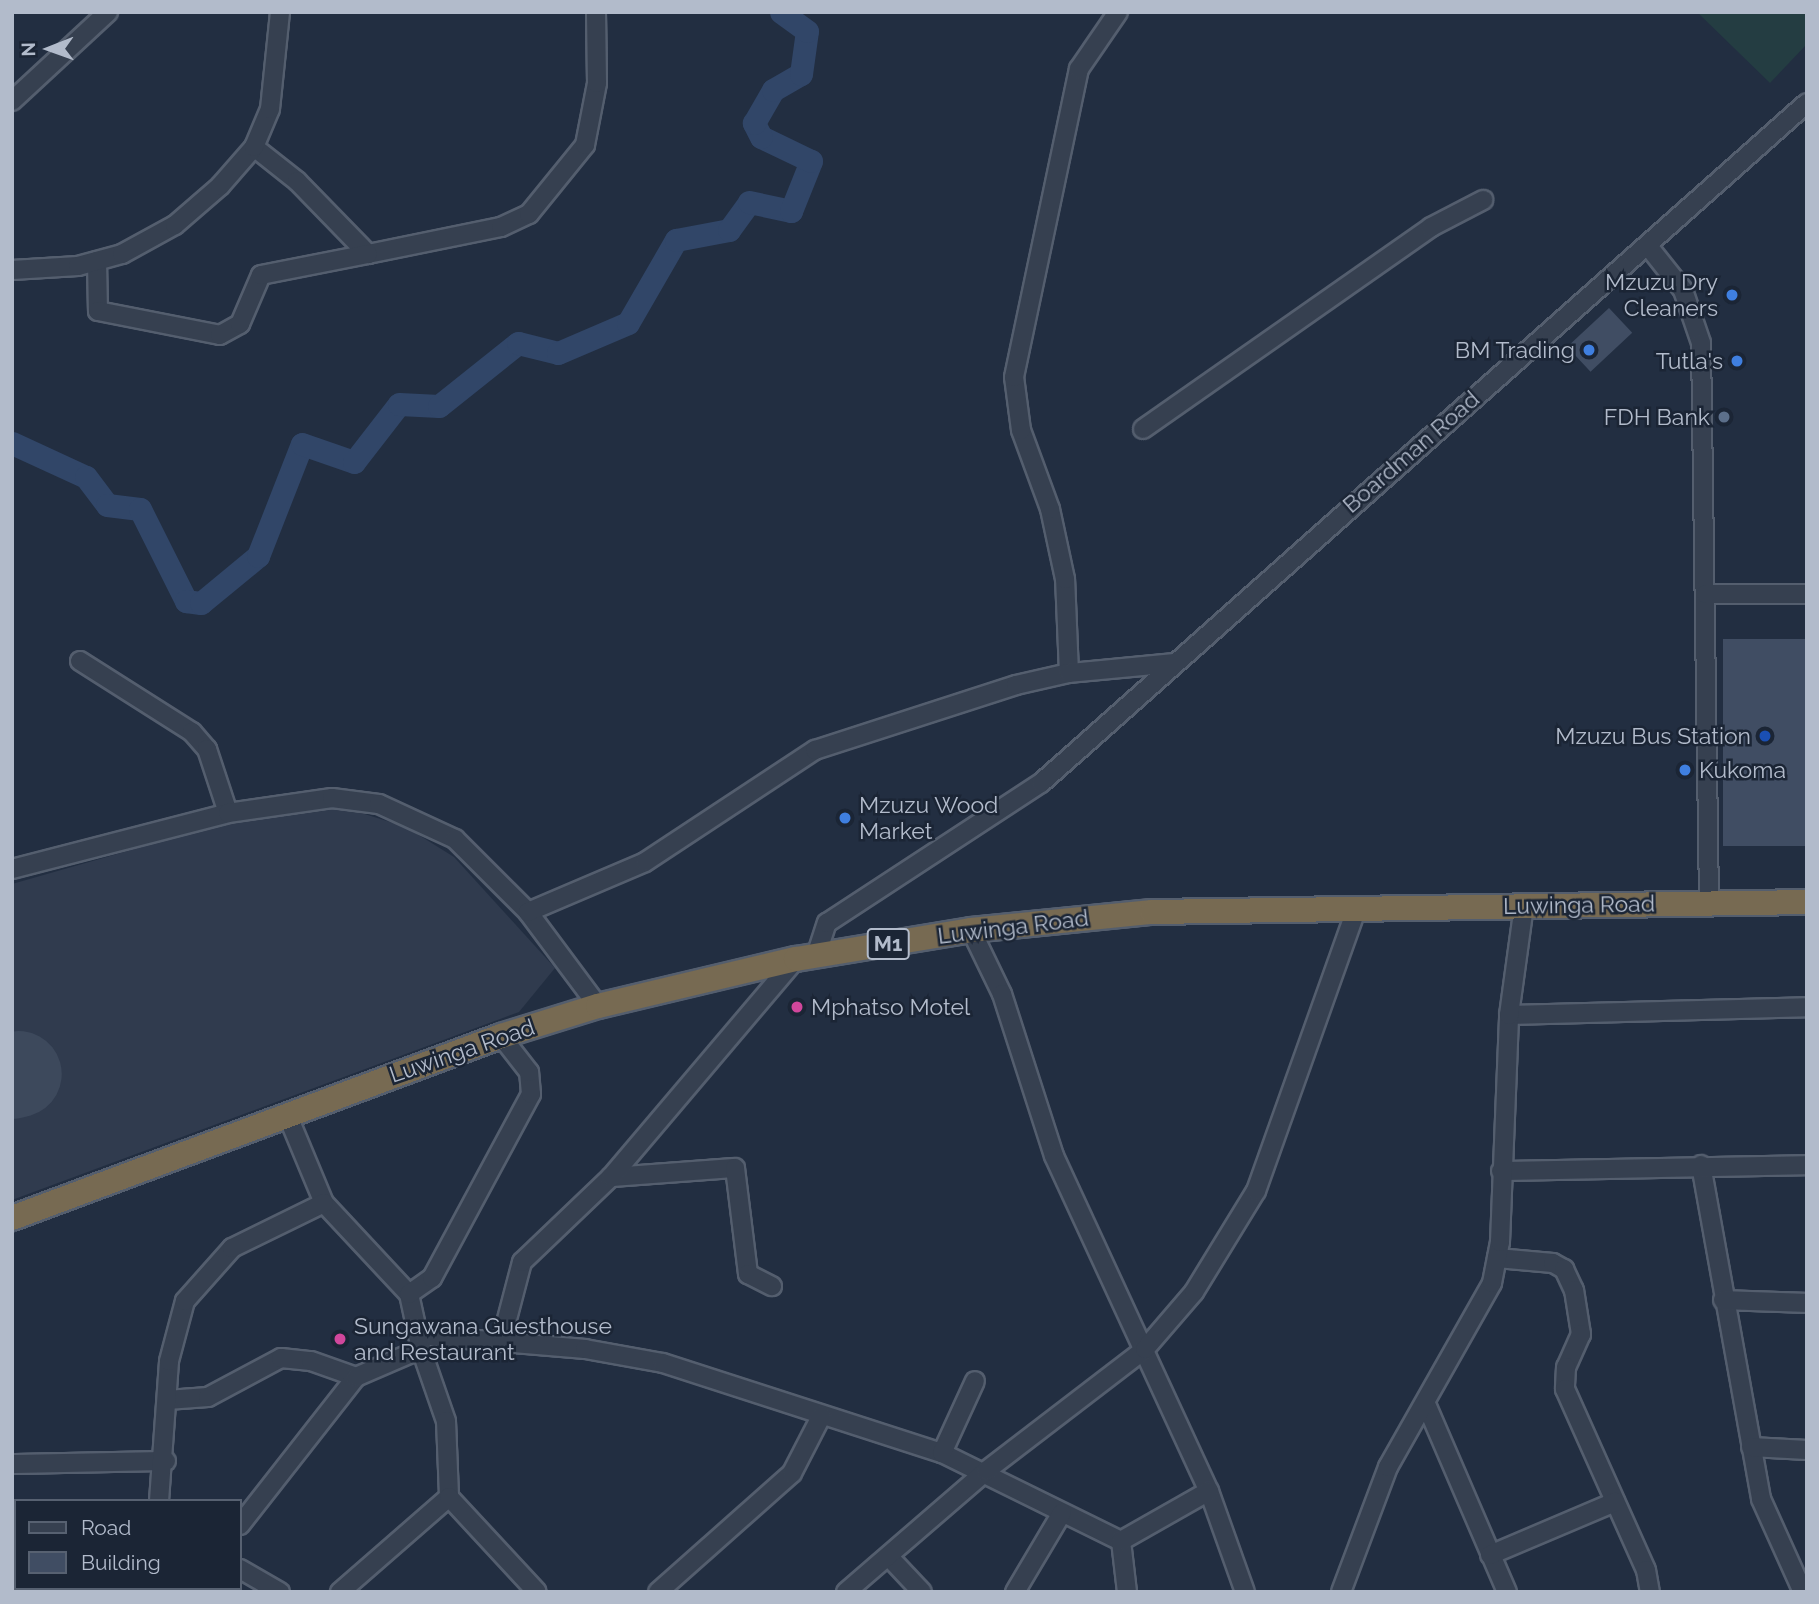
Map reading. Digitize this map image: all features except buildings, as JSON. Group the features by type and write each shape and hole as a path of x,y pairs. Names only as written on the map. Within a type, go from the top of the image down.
{"highway":[{"name":"Luwinga Road","path":"12,1218 501,1035 598,1006 806,957 971,930 1152,912 1807,902"}],"street":[{"path":"12,101 108,12"},
{"path":"12,270 97,261 142,246 175,225 254,147 270,108 280,12"},
{"path":"97,261 98,311 220,335 240,324 261,275 500,227 529,214 585,145 597,83 596,12"},
{"path":"1069,673 1065,579 1050,509 1021,430 1014,377 1079,69 1118,12"},
{"name":"Boardman Road","path":"1174,663 1807,103"},
{"path":"254,147 368,254"},
{"path":"1143,429 1431,227 1483,200"},
{"path":"1648,246 1683,290 1701,343 1709,903"},
{"path":"1706,594 1807,594"},
{"path":"80,661 192,732 207,749 228,813"},
{"path":"528,912 645,862 815,750 1069,673 1174,663"},
{"name":"M1","path":"806,957 827,923 1041,783 1174,663"},
{"path":"12,869 228,813 332,797 379,804 455,839 528,912 598,1006"},
{"path":"1341,1592 1364,1516 1482,1308 1497,1258 1509,1015 1524,905"},
{"path":"846,1592 986,1471 1146,1349 1194,1293 1244,1217 1294,1095 1357,907"},
{"path":"971,930 1002,994 1054,1156 1146,1349 1209,1491 1245,1592"},
{"path":"501,1342 522,1262 611,1177 806,957"},
{"path":"1509,1015 1807,1007"},
{"path":"409,1294 432,1279 531,1094 528,1072 501,1035"},
{"path":"287,1114 324,1203 409,1294 419,1342 446,1420 449,1497 537,1592"},
{"path":"1701,1165 1723,1300 1761,1499 1803,1592"},
{"path":"1501,1171 1807,1165"},
{"path":"611,1177 735,1168 748,1274 772,1286"},
{"path":"159,1499 166,1461 167,1400 176,1321 199,1279 251,1236 324,1203"},
{"path":"1497,1258 1553,1263 1564,1269 1574,1290 1581,1334 1566,1367 1565,1389 1615,1502 1650,1592"},
{"path":"1723,1300 1807,1303"},
{"path":"242,1522 356,1377 419,1342 501,1342 663,1363 942,1453 986,1471 1121,1542"},
{"path":"167,1400 208,1397 282,1358 311,1361 356,1377"},
{"path":"942,1453 975,1381"},
{"path":"1426,1404 1507,1592"},
{"path":"658,1592 792,1473 822,1415"},
{"path":"1751,1447 1807,1450"},
{"path":"12,1464 166,1461"},
{"path":"1121,1542 1209,1491"},
{"path":"340,1592 449,1497"},
{"path":"1490,1555 1615,1502"},
{"path":"1015,1592 1062,1513"},
{"path":"1121,1542 1127,1592"},
{"path":"889,1556 922,1592"},
{"path":"242,1570 280,1592"}],"shaded area":[{"path":"317,808 355,811 406,827 454,857 555,968 519,1012 12,1200 12,884 250,816"}],"green space":[{"path":"1697,12 1807,12 1807,44 1770,83"}],"waterway":[{"path":"12,443 86,477 107,505 140,509 186,601 201,603 258,556 302,444 354,462 399,404 439,406 518,343 558,353 628,323 676,240 729,230 749,202 791,211 811,161 761,137 754,123 773,90 801,74 807,31 781,12"}],"runway":[{"path":"12,1076 19,1074"}],"place":[{"name":"Mzuzu Dry Cleaners","path":"1732,295"},
{"name":"BM Trading","path":"1589,350"},
{"name":"Tutla's","path":"1737,361"},
{"name":"FDH Bank","path":"1724,417"},
{"name":"Mzuzu Bus Station","path":"1765,736"},
{"name":"Kukoma","path":"1685,770"},
{"name":"Mzuzu Wood Market","path":"845,818"},
{"name":"Mphatso Motel","path":"797,1007"},
{"name":"Sungawana Guesthouse and Restaurant","path":"340,1339"}]}
